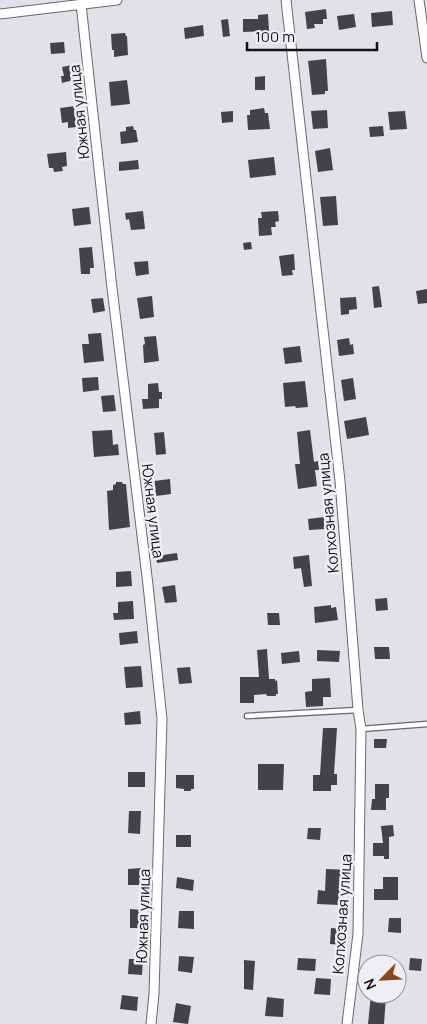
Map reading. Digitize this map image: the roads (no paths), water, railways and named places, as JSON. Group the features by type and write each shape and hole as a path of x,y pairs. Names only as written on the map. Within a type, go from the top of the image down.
{"street":[{"path":"0,14 75,3 117,0"},
{"name":"Колхозная улица","path":"286,0 308,210 340,482 361,729 358,934 347,1024"},
{"path":"419,0 427,58"},
{"name":"Южная улица","path":"75,3 112,288 148,585 162,719 154,994 151,1024"}],"lane":[{"path":"247,716 358,710"},
{"path":"361,729 427,724"}]}
